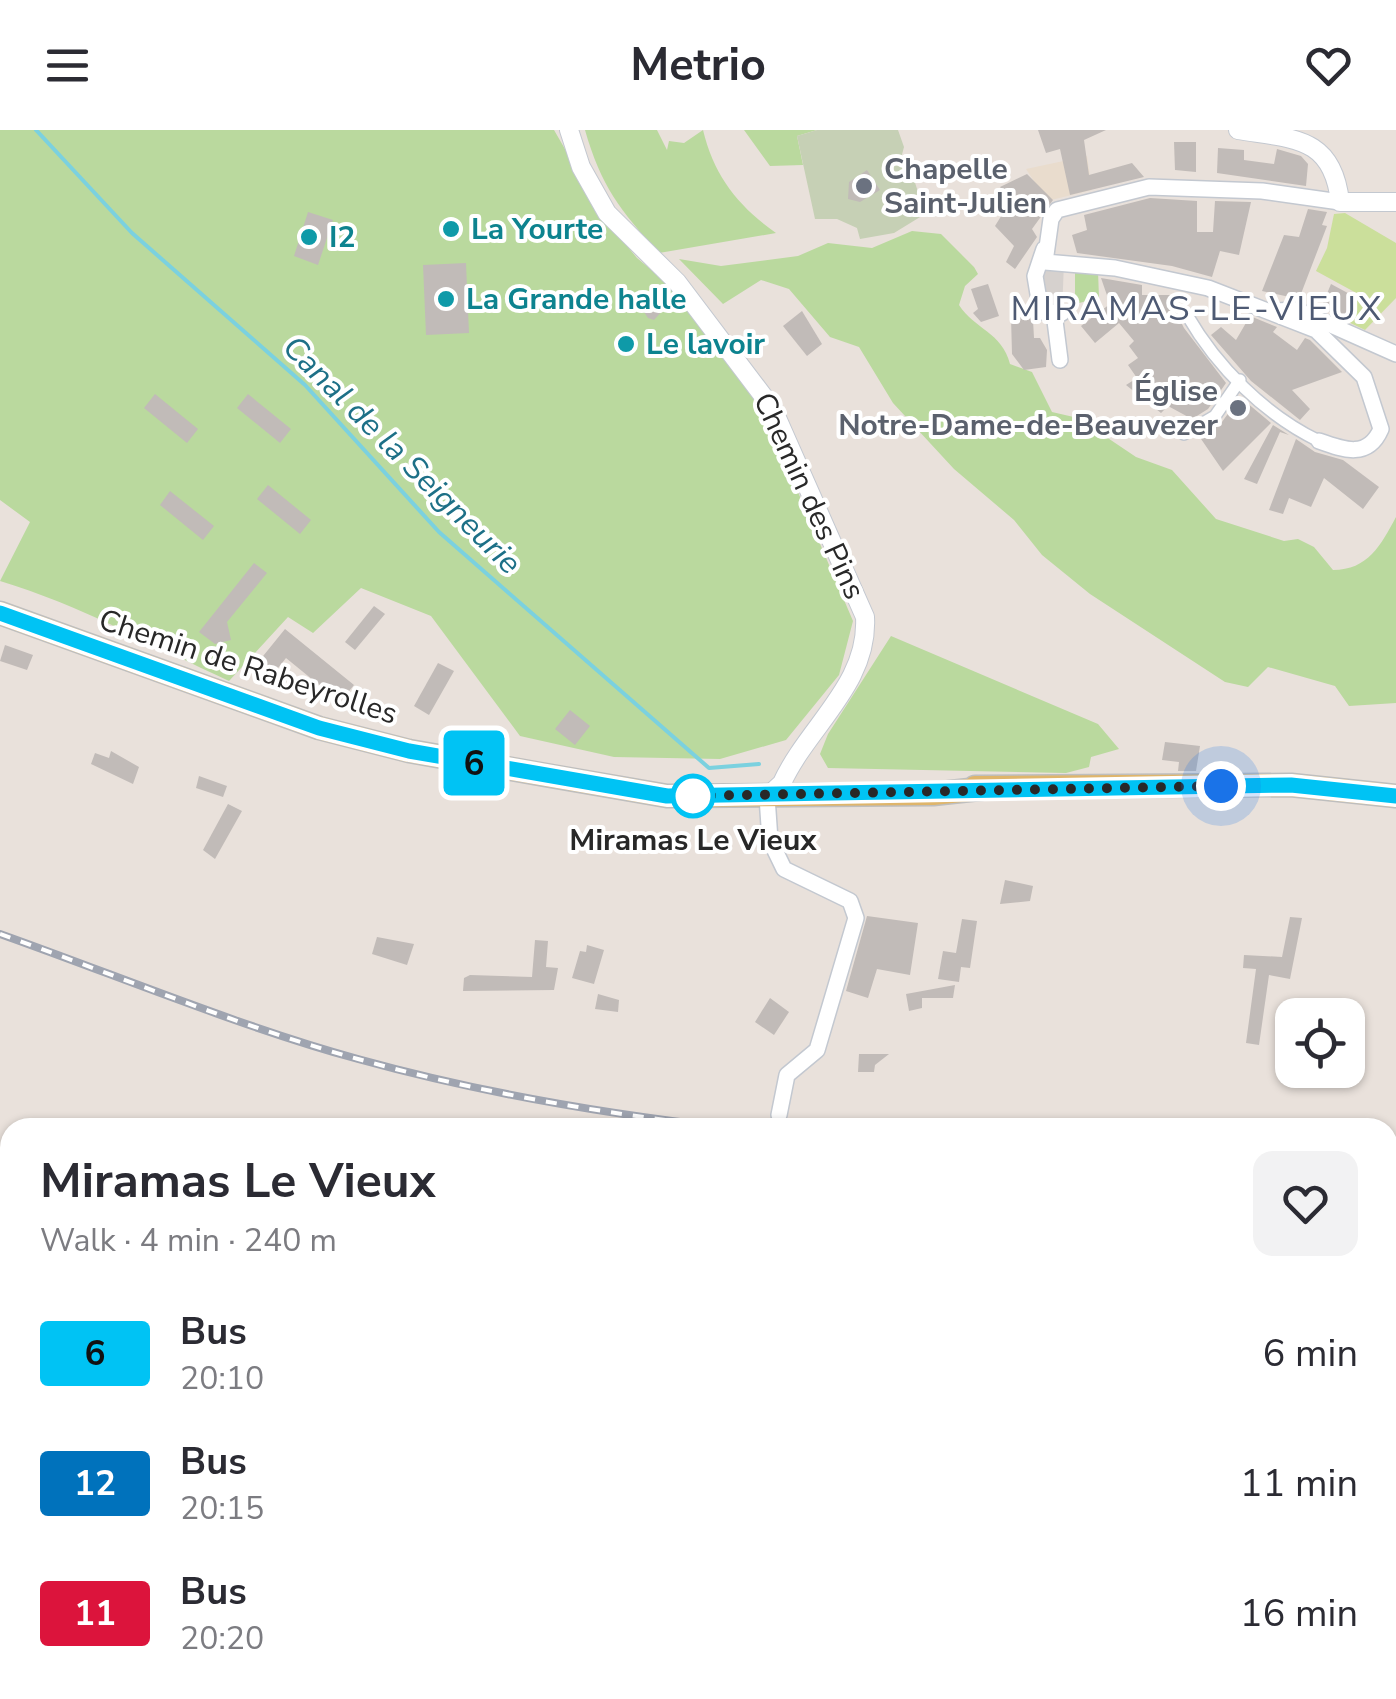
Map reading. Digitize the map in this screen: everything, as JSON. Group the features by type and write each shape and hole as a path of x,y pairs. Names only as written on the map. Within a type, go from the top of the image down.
{"main road":[{"name":"Chemin de Rabeyrolles","path":"0,613 319,728 409,751 667,796 867,783 988,788 1305,786 1396,796"},
{"name":"Chemin de Rabeyrolles","path":"598,784 775,786 934,794 988,788"}],"street":[{"name":"Chemin des Pins","path":"569,130 580,167 607,213 677,282 772,409 865,616 863,651 854,673 775,786"},
{"path":"1238,130 1300,140 1315,148 1334,166 1340,202"},
{"path":"1060,360 1053,312 1035,276 1057,210 1149,188 1262,192 1340,202 1396,202"},
{"path":"1048,236 1045,262 1115,268 1197,286 1271,312 1328,338 1372,393 1381,429 1368,447 1346,450 1319,441 1270,413 1203,342 1187,314"},
{"path":"1271,312 1296,310 1396,354"},
{"path":"1184,434 1215,416 1240,380"},
{"path":"775,786 770,840 784,870 850,901 856,918 818,1050 787,1075 779,1116"}],"shaded area":[{"path":"1087,156 1092,190 1047,201 1026,169"},
{"path":"1045,262 1064,262 1062,313 1041,312 1035,276"}],"green space":[{"path":"0,130 554,130 607,222 637,258 679,293 751,382 853,621 839,675 786,740 720,759 614,757 520,736 431,616 361,588 313,633 288,617 229,681 88,614 0,581 30,522 0,500"},
{"path":"585,130 657,130 667,150 669,141 684,143 703,130 729,189 776,233 659,253 613,196"},
{"path":"744,130 817,130 797,136 803,165 770,166"},
{"path":"817,130 898,130 904,147 900,162 911,170 925,214 894,233 860,239 857,228 837,219 815,219 797,136"},
{"path":"1345,213 1396,243 1396,298 1365,330 1346,321 1360,295 1316,271 1327,248 1334,214"},
{"path":"912,231 941,234 974,267 978,274 965,286 959,305 1001,345 1010,364 1032,372 1052,412 1078,418 1136,457 1172,470 1216,519 1284,541 1298,539 1314,547 1333,570 1364,561 1379,546 1396,517 1396,703 1349,706 1335,686 1268,667 1248,687 1225,682 1090,594 1042,555 1014,520 954,469 893,403 859,347 830,337 789,289 761,280 723,304 679,259 721,266 798,256 828,243 872,248"},
{"path":"1075,268 1098,271 1099,298 1075,304"},
{"path":"891,636 1098,724 1119,749 1091,757 1089,767 1066,773 828,768 820,754 828,734"}],"building":[{"path":"1038,130 1106,130 1084,140 1089,175 1132,163 1144,177 1070,195 1060,149 1046,153"},
{"path":"1174,142 1196,142 1196,172 1175,170"},
{"path":"1218,148 1244,150 1244,160 1274,164 1277,149 1301,156 1308,164 1306,186 1217,173"},
{"name":"Chapelle Saint-Julien","path":"867,170 880,190 860,202 848,199 849,182"},
{"path":"1027,174 1053,200 1032,229 1037,237 1015,269 1006,262 1014,246 995,226 1011,200 1000,187"},
{"path":"1150,198 1197,201 1197,232 1213,232 1215,201 1251,202 1239,255 1220,251 1212,277 1172,266 1077,253 1072,235 1087,230 1084,215"},
{"path":"1308,209 1327,212 1322,225 1327,226 1299,299 1262,291 1284,235 1299,237"},
{"path":"308,212 333,220 318,265 294,256"},
{"name":"La Grande halle","path":"466,263 469,333 426,335 423,265"},
{"path":"1101,278 1142,285 1142,295 1170,295 1178,300 1178,316 1184,328 1226,383 1208,409 1192,419 1168,406 1161,413 1126,385 1137,378 1128,365 1138,358 1129,346 1134,341 1119,323 1095,343 1081,326 1110,304"},
{"path":"988,284 999,316 981,322 973,313 978,309 971,289"},
{"path":"1331,284 1357,298 1344,319 1321,308"},
{"path":"657,287 672,300 654,320 640,306"},
{"path":"802,311 822,344 807,356 783,326"},
{"path":"1026,316 1033,320 1034,338 1040,338 1047,350 1046,367 1024,370 1012,354 1011,317"},
{"path":"1250,316 1277,327 1273,332 1297,350 1305,338 1310,340 1342,372 1292,390 1310,409 1300,420 1251,381 1211,335 1221,327 1236,340"},
{"path":"155,394 198,429 187,443 144,408"},
{"path":"248,394 291,429 280,443 237,408"},
{"path":"1240,397 1271,423 1223,471 1199,436 1222,422"},
{"path":"1273,425 1289,435 1280,432 1257,484 1244,479"},
{"path":"1296,439 1315,452 1343,460 1379,487 1363,509 1324,478 1311,507 1289,498 1283,514 1269,510"},
{"path":"268,485 311,520 300,534 257,499"},
{"path":"170,491 214,526 203,540 160,505"},
{"path":"254,563 267,573 227,622 231,640 215,644 199,632"},
{"path":"374,606 385,614 355,650 345,642"},
{"path":"285,629 354,685 340,702 286,658 270,678 255,666"},
{"path":"5,645 33,655 27,670 0,661"},
{"path":"438,663 454,671 429,715 414,706"},
{"path":"570,710 590,726 575,745 555,729"},
{"path":"1165,742 1200,746 1196,771 1178,771 1179,762 1162,760"},
{"path":"111,751 139,767 133,784 91,764 95,753 109,758"},
{"path":"199,776 227,786 223,797 196,788"},
{"path":"228,804 242,811 215,859 203,850"},
{"path":"1005,880 1033,886 1030,901 1000,904"},
{"path":"867,916 918,923 910,975 877,969 868,998 846,991"},
{"path":"1290,917 1302,918 1290,979 1269,975 1259,1045 1246,1043 1256,969 1243,968 1244,955 1282,957"},
{"path":"962,919 977,921 970,968 961,967 959,982 938,979 943,951 956,953"},
{"path":"377,937 414,944 407,965 372,954"},
{"path":"535,940 548,941 546,967 558,968 554,990 463,991 464,978 470,975 532,977"},
{"path":"587,945 604,950 594,984 572,978 580,951 586,952"},
{"path":"955,985 953,998 922,998 922,1008 909,1011 906,994"},
{"path":"598,994 619,1000 618,1012 595,1009"},
{"path":"770,998 789,1012 774,1035 755,1022"},
{"path":"859,1054 889,1054 875,1065 874,1072 858,1072"}],"waterway":[{"name":"Canal de la Seigneurie","path":"36,130 132,233 305,385 439,532 709,768 759,764"}],"railway":[{"path":"0,934 224,1016 358,1059 543,1101 653,1118"}],"bus line":[{"name":"6","path":"0,613 258,709 360,740 667,796 1291,785 1334,786 1396,796"}],"place":[{"name":"Chapelle Saint-Julien","path":"864,186"},
{"name":"La Yourte","path":"451,229"},
{"name":"I2","path":"309,237"},
{"name":"La Grande halle","path":"446,299"},
{"name":"Le lavoir","path":"626,344"},
{"name":"Église Notre-Dame-de-Beauvezer","path":"1238,408"},
{"name":"Miramas Le Vieux","path":"693,796"}],"district":[{"name":"MIRAMAS-LE-VIEUX","path":"1197,308"}],"route":[{"path":"693,796 1221,786"}]}
